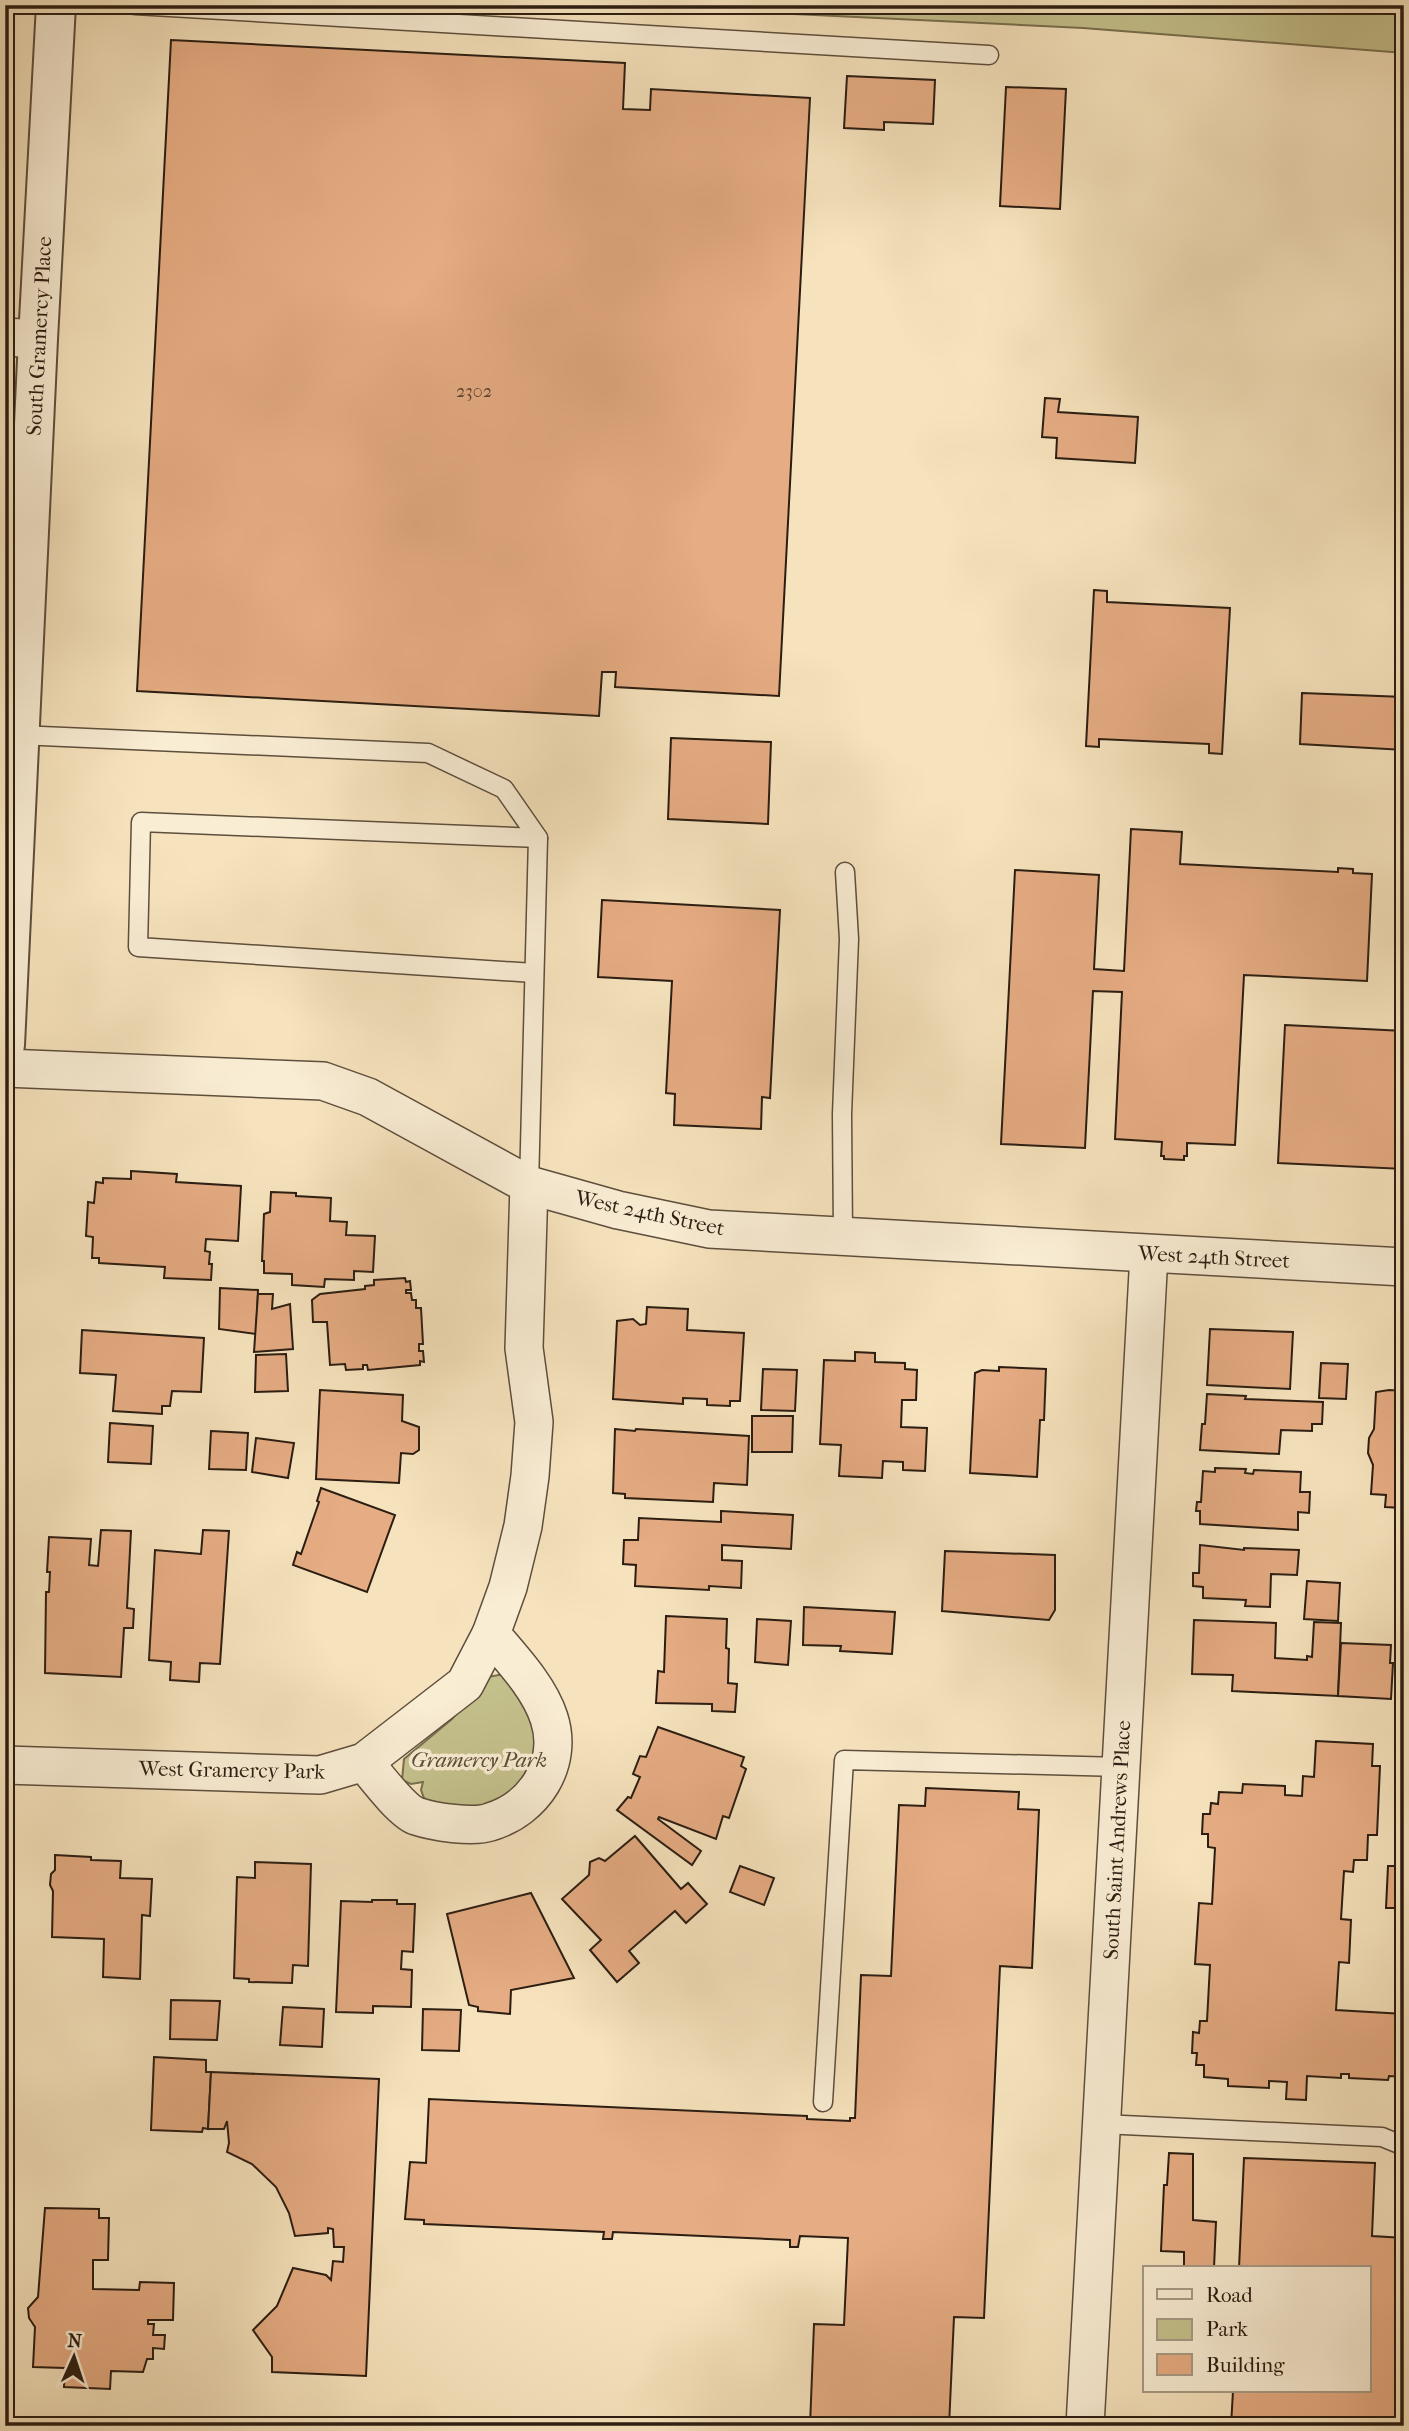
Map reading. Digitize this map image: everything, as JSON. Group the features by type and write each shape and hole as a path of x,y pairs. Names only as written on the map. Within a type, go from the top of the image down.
{"street":[{"name":"South Gramercy Place","path":"5,1045 19,735 13,696 22,338 57,5"},
{"name":"West 24th Street","path":"5,1068 323,1080 368,1097 529,1185 618,1210 709,1229 1404,1267"},
{"name":"West Gramercy Park","path":"5,1765 320,1775 363,1762 465,1685 491,1634 508,1587 523,1526 530,1476 534,1422 524,1348 529,1185"},
{"name":"South Saint Andrews Place","path":"1085,2426 1149,1254"},
{"path":"363,1762 414,1815 454,1824 488,1823 516,1812 540,1789 550,1766 553,1742 550,1718 517,1665 491,1634"}],"lane":[{"path":"135,5 989,55"},
{"path":"19,735 428,753 503,789 538,838 529,1185"},
{"path":"534,973 138,947 141,822 538,838"},
{"path":"843,1237 842,1114 849,939 845,872"},
{"path":"823,2102 844,1760 1121,1766"},
{"path":"1102,2124 1382,2137 1404,2146"}],"green space":[{"path":"608,5 1404,5 1404,53 1083,28"},
{"name":"Gramercy Park","path":"504,1674 517,1684 541,1735 524,1787 480,1813 435,1806 424,1798 421,1790 423,1782 411,1784 402,1780 404,1759 452,1719 488,1677"}],"building":[{"path":"171,40 625,63 623,109 650,110 651,89 810,98 779,696 615,687 616,672 602,672 599,716 137,691"},
{"path":"847,76 935,80 933,124 884,122 884,130 844,128"},
{"path":"1006,87 1066,89 1060,209 1000,206"},
{"path":"1045,398 1060,399 1058,412 1138,417 1135,463 1056,458 1057,438 1042,437"},
{"path":"1094,590 1107,591 1107,602 1230,608 1222,754 1209,753 1209,744 1099,739 1099,747 1086,746"},
{"path":"1302,693 1404,697 1404,750 1300,744"},
{"path":"671,738 771,742 768,824 668,819"},
{"path":"1131,829 1182,832 1180,864 1338,872 1338,868 1353,869 1353,873 1372,874 1367,981 1244,975 1235,1145 1187,1143 1187,1156 1184,1156 1184,1160 1164,1159 1164,1156 1161,1156 1162,1142 1115,1139 1122,992 1093,991 1085,1148 1001,1144 1015,870 1099,875 1094,969 1124,971"},
{"path":"602,900 780,910 770,1098 762,1097 761,1129 674,1125 675,1094 666,1093 672,981 598,977"},
{"path":"1285,1025 1404,1031 1404,1169 1278,1163"},
{"path":"131,1171 177,1174 176,1182 241,1186 238,1241 206,1239 205,1251 210,1252 209,1264 212,1264 211,1280 164,1278 165,1267 99,1263 99,1258 92,1258 93,1237 86,1236 88,1202 94,1203 96,1182 103,1183 103,1178 131,1179"},
{"path":"271,1192 331,1198 330,1221 347,1222 346,1235 375,1236 373,1272 354,1271 354,1280 325,1279 324,1287 292,1285 292,1274 264,1273 264,1214 270,1212"},
{"path":"405,1278 406,1282 410,1281 411,1290 406,1290 406,1293 411,1293 412,1300 416,1300 416,1308 421,1308 423,1344 419,1344 419,1351 423,1351 424,1362 420,1361 420,1365 368,1370 367,1365 363,1365 363,1369 346,1370 345,1364 330,1365 327,1322 313,1322 312,1300 320,1294 365,1289 365,1286 374,1285 374,1280"},
{"path":"220,1288 258,1290 256,1334 219,1329"},
{"path":"258,1294 273,1294 272,1309 290,1304 293,1349 254,1352"},
{"path":"647,1307 688,1309 687,1330 744,1333 740,1401 730,1401 730,1406 707,1405 707,1399 683,1398 683,1404 613,1399 617,1321 633,1319 640,1325 646,1324"},
{"path":"1210,1329 1293,1332 1290,1389 1207,1385"},
{"path":"82,1330 204,1338 201,1392 172,1391 170,1406 162,1406 162,1414 113,1411 116,1375 80,1373"},
{"path":"855,1352 875,1353 875,1362 905,1363 905,1369 917,1370 916,1400 902,1400 901,1427 927,1428 925,1471 903,1470 903,1462 883,1461 882,1478 839,1476 841,1445 820,1444 824,1360 855,1361"},
{"path":"286,1354 288,1391 255,1392 256,1355"},
{"path":"1321,1363 1348,1364 1346,1399 1319,1398"},
{"path":"999,1367 1046,1369 1044,1420 1040,1420 1037,1477 970,1473 975,1373 982,1370 999,1371"},
{"path":"763,1369 797,1370 795,1411 761,1410"},
{"path":"320,1390 403,1395 402,1421 419,1427 419,1450 413,1454 401,1453 399,1483 316,1479"},
{"path":"1404,1391 1404,1512 1403,1508 1385,1507 1386,1495 1371,1494 1373,1465 1368,1453 1369,1438 1374,1429 1376,1392"},
{"path":"1207,1394 1246,1396 1245,1399 1323,1402 1322,1424 1312,1424 1312,1431 1281,1430 1279,1454 1200,1450"},
{"path":"752,1416 793,1416 792,1452 752,1452"},
{"path":"110,1423 153,1426 151,1464 108,1462"},
{"path":"615,1429 749,1436 747,1485 714,1483 713,1502 625,1498 625,1494 613,1493"},
{"path":"211,1431 248,1433 246,1470 209,1469"},
{"path":"256,1438 294,1443 288,1478 252,1472"},
{"path":"1215,1468 1246,1469 1245,1473 1253,1474 1254,1470 1301,1472 1300,1492 1310,1492 1309,1513 1298,1512 1298,1530 1200,1524 1200,1511 1196,1511 1197,1502 1201,1502 1203,1471 1215,1472"},
{"path":"321,1488 395,1515 367,1592 293,1565 297,1552 301,1554 319,1502 317,1501"},
{"path":"721,1511 793,1515 791,1549 722,1545 722,1560 742,1561 741,1588 709,1586 709,1590 635,1586 636,1565 623,1564 624,1540 638,1540 639,1518 721,1522"},
{"path":"101,1530 131,1531 127,1608 134,1609 133,1628 124,1628 121,1677 45,1673 49,1537 91,1539 89,1565 98,1566"},
{"path":"203,1530 229,1531 220,1664 200,1663 199,1682 170,1680 171,1662 149,1660 155,1550 201,1554"},
{"path":"1200,1545 1244,1550 1299,1550 1297,1575 1271,1574 1270,1607 1245,1606 1246,1600 1203,1598 1203,1587 1193,1586 1193,1573 1199,1573"},
{"path":"945,1551 1055,1555 1055,1610 1049,1620 942,1611"},
{"path":"1307,1581 1340,1583 1338,1621 1304,1619"},
{"path":"804,1607 895,1612 892,1654 840,1651 841,1646 803,1645"},
{"path":"666,1616 727,1619 728,1683 737,1684 735,1712 712,1711 712,1704 656,1703 658,1671 664,1672"},
{"path":"757,1619 791,1621 788,1665 755,1662"},
{"path":"1194,1620 1276,1623 1275,1658 1307,1660 1307,1656 1312,1657 1314,1622 1341,1623 1338,1696 1232,1691 1233,1675 1192,1674"},
{"path":"1341,1643 1391,1645 1391,1699 1338,1696"},
{"path":"658,1727 744,1757 741,1766 746,1769 729,1818 723,1816 716,1839 659,1817 658,1819 701,1851 692,1865 617,1810 628,1797 631,1798 640,1777 633,1774 640,1756 646,1757"},
{"path":"1316,1741 1373,1744 1372,1766 1380,1766 1377,1835 1368,1835 1367,1860 1354,1860 1353,1872 1344,1871 1341,1919 1351,1920 1349,1963 1339,1962 1336,2010 1404,2014 1404,2077 1389,2076 1388,2080 1349,2078 1349,2074 1341,2074 1341,2078 1307,2076 1306,2100 1286,2099 1287,2082 1269,2081 1269,2088 1228,2086 1228,2079 1204,2077 1204,2065 1196,2065 1197,2053 1192,2053 1193,2032 1199,2033 1200,2021 1207,2021 1210,1965 1195,1964 1199,1903 1212,1904 1215,1848 1208,1847 1208,1834 1202,1834 1203,1814 1210,1814 1211,1803 1218,1804 1219,1792 1242,1793 1243,1784 1285,1786 1285,1795 1302,1796 1303,1776 1314,1777"},
{"path":"926,1788 1019,1792 1018,1809 1039,1810 1032,1968 1000,1966 984,2318 954,2317 949,2426 810,2426 814,2324 844,2325 848,2238 800,2236 798,2247 790,2247 790,2240 613,2232 612,2239 603,2239 604,2232 424,2224 424,2220 405,2219 410,2162 426,2163 429,2099 807,2116 807,2119 850,2121 850,2118 855,2118 861,1975 891,1976 899,1805 925,1806"},
{"path":"635,1836 681,1889 688,1883 707,1904 686,1923 675,1911 629,1951 639,1963 617,1982 590,1950 601,1940 562,1899 589,1875 590,1862 599,1858 605,1861"},
{"path":"55,1855 121,1861 120,1878 152,1879 150,1916 142,1915 140,1979 103,1977 104,1939 52,1937 53,1891 50,1885 51,1874 55,1870"},
{"path":"255,1862 311,1864 308,1966 293,1965 292,1983 249,1982 249,1979 234,1978 237,1877 255,1878"},
{"path":"740,1866 774,1878 764,1905 730,1892"},
{"path":"1388,1866 1404,1866 1404,1908 1386,1908"},
{"path":"531,1893 574,1978 511,1990 510,2014 478,2011 478,2007 469,2005 447,1914"},
{"path":"397,1900 397,1904 415,1904 413,1952 402,1951 401,1969 412,1970 411,2007 373,2006 373,2013 336,2012 341,1901"},
{"path":"171,2000 220,2001 217,2040 170,2039"},
{"path":"283,2007 324,2009 322,2047 280,2045"},
{"path":"423,2009 461,2010 459,2051 422,2050"},
{"path":"154,2057 206,2060 206,2072 211,2072 208,2129 203,2128 202,2132 151,2130"},
{"path":"211,2072 379,2079 366,2376 272,2372 272,2357 253,2330 277,2306 293,2268 326,2275 331,2280 333,2261 343,2262 344,2247 334,2247 333,2229 328,2228 328,2233 295,2236 289,2213 276,2187 252,2164 227,2152 227,2121 224,2129 208,2129"},
{"path":"1169,2153 1193,2154 1193,2220 1216,2222 1214,2266 1184,2266 1184,2252 1161,2251 1164,2185 1167,2185"},
{"path":"1244,2158 1375,2163 1372,2236 1404,2238 1404,2425 1231,2426 1233,2392 1370,2392 1370,2266 1239,2266"},
{"path":"45,2208 99,2209 99,2218 109,2218 108,2260 93,2260 93,2289 139,2290 140,2282 174,2283 173,2320 148,2320 148,2324 154,2324 153,2335 165,2335 164,2349 153,2348 153,2359 147,2359 143,2372 111,2371 110,2389 64,2387 65,2368 33,2367 35,2327 29,2318 28,2308 38,2297"}]}
